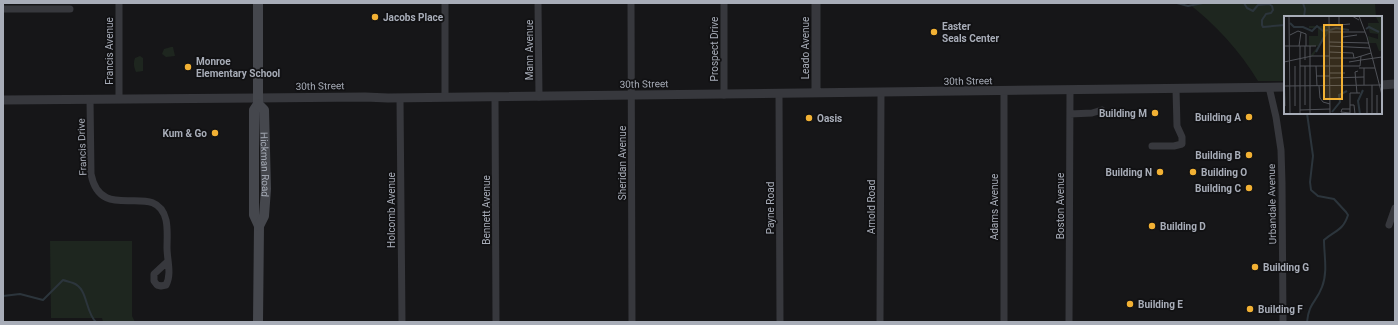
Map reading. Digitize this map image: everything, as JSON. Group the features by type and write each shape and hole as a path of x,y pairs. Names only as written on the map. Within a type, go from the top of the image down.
{"main road":[{"name":"Hickman Road","path":"258,3 258,101 264,110 266,166 264,216 259,226 258,322"}],"street":[{"name":"Francis Avenue","path":"119,3 119,99"},
{"path":"445,3 445,97"},
{"name":"Mann Avenue","path":"538,3 539,97"},
{"name":"Sheridan Avenue","path":"631,3 632,322"},
{"name":"Prospect Drive","path":"724,3 724,94"},
{"name":"Leado Avenue","path":"816,3 816,93"},
{"path":"3,9 30,6 70,9"},
{"path":"1382,85 1395,84"},
{"name":"Urbandale Avenue","path":"1269,87 1276,117 1281,150 1283,322"},
{"name":"30th Street","path":"3,100 119,99 258,101 361,97 632,96 1284,87"},
{"path":"1152,146 1174,146 1182,144 1182,137 1177,126 1176,89"},
{"name":"Boston Avenue","path":"1070,90 1070,322"},
{"name":"Adams Avenue","path":"1004,91 1004,322"},
{"name":"Arnold Road","path":"880,322 881,93"},
{"name":"Payne Road","path":"779,94 780,322"},
{"name":"Bennett Avenue","path":"495,97 496,322"},
{"name":"Holcomb Avenue","path":"400,98 402,322"},
{"name":"Francis Drive","path":"90,99 93,183 101,195 107,199 119,201 145,201 159,207 164,213 167,222 167,262"},
{"path":"1070,114 1092,113 1102,110"},
{"path":"1389,225 1395,208"}],"shaded area":[{"path":"1188,3 1375,3 1376,16 1284,16 1284,81 1258,81 1227,39"},
{"path":"173,47 175,56 166,57 162,54 164,49"},
{"path":"140,56 143,58 143,71 136,72 134,60"},
{"path":"50,241 132,241 132,316 135,322 103,322 102,318 51,318"}],"waterway":[{"path":"1177,3 1188,6 1203,3"},
{"path":"1244,3 1247,8 1253,11 1258,5 1269,4 1272,6 1273,10 1271,13 1266,14 1262,20 1263,27 1284,25"},
{"path":"1303,3 1305,9 1304,16"},
{"path":"1307,114 1313,156 1310,182 1311,190 1318,196 1334,199 1348,215 1344,224 1324,240 1324,281 1320,292 1309,310 1307,322"},
{"path":"3,296 20,294 43,300 63,280 78,286 84,295 92,318 96,322"}],"place":[{"name":"Jacobs Place","path":"375,17"},
{"name":"Easter Seals Center","path":"934,32"},
{"name":"Monroe Elementary School","path":"188,67"},
{"name":"Building M","path":"1155,113"},
{"name":"Building A","path":"1249,117"},
{"name":"Oasis","path":"809,118"},
{"name":"Kum & Go","path":"215,133"},
{"name":"Building B","path":"1249,155"},
{"name":"Building N","path":"1160,172"},
{"name":"Building O","path":"1193,172"},
{"name":"Building C","path":"1249,188"},
{"name":"Building D","path":"1152,226"},
{"name":"Building G","path":"1255,267"},
{"name":"Building E","path":"1130,304"},
{"name":"Building F","path":"1250,309"}]}
